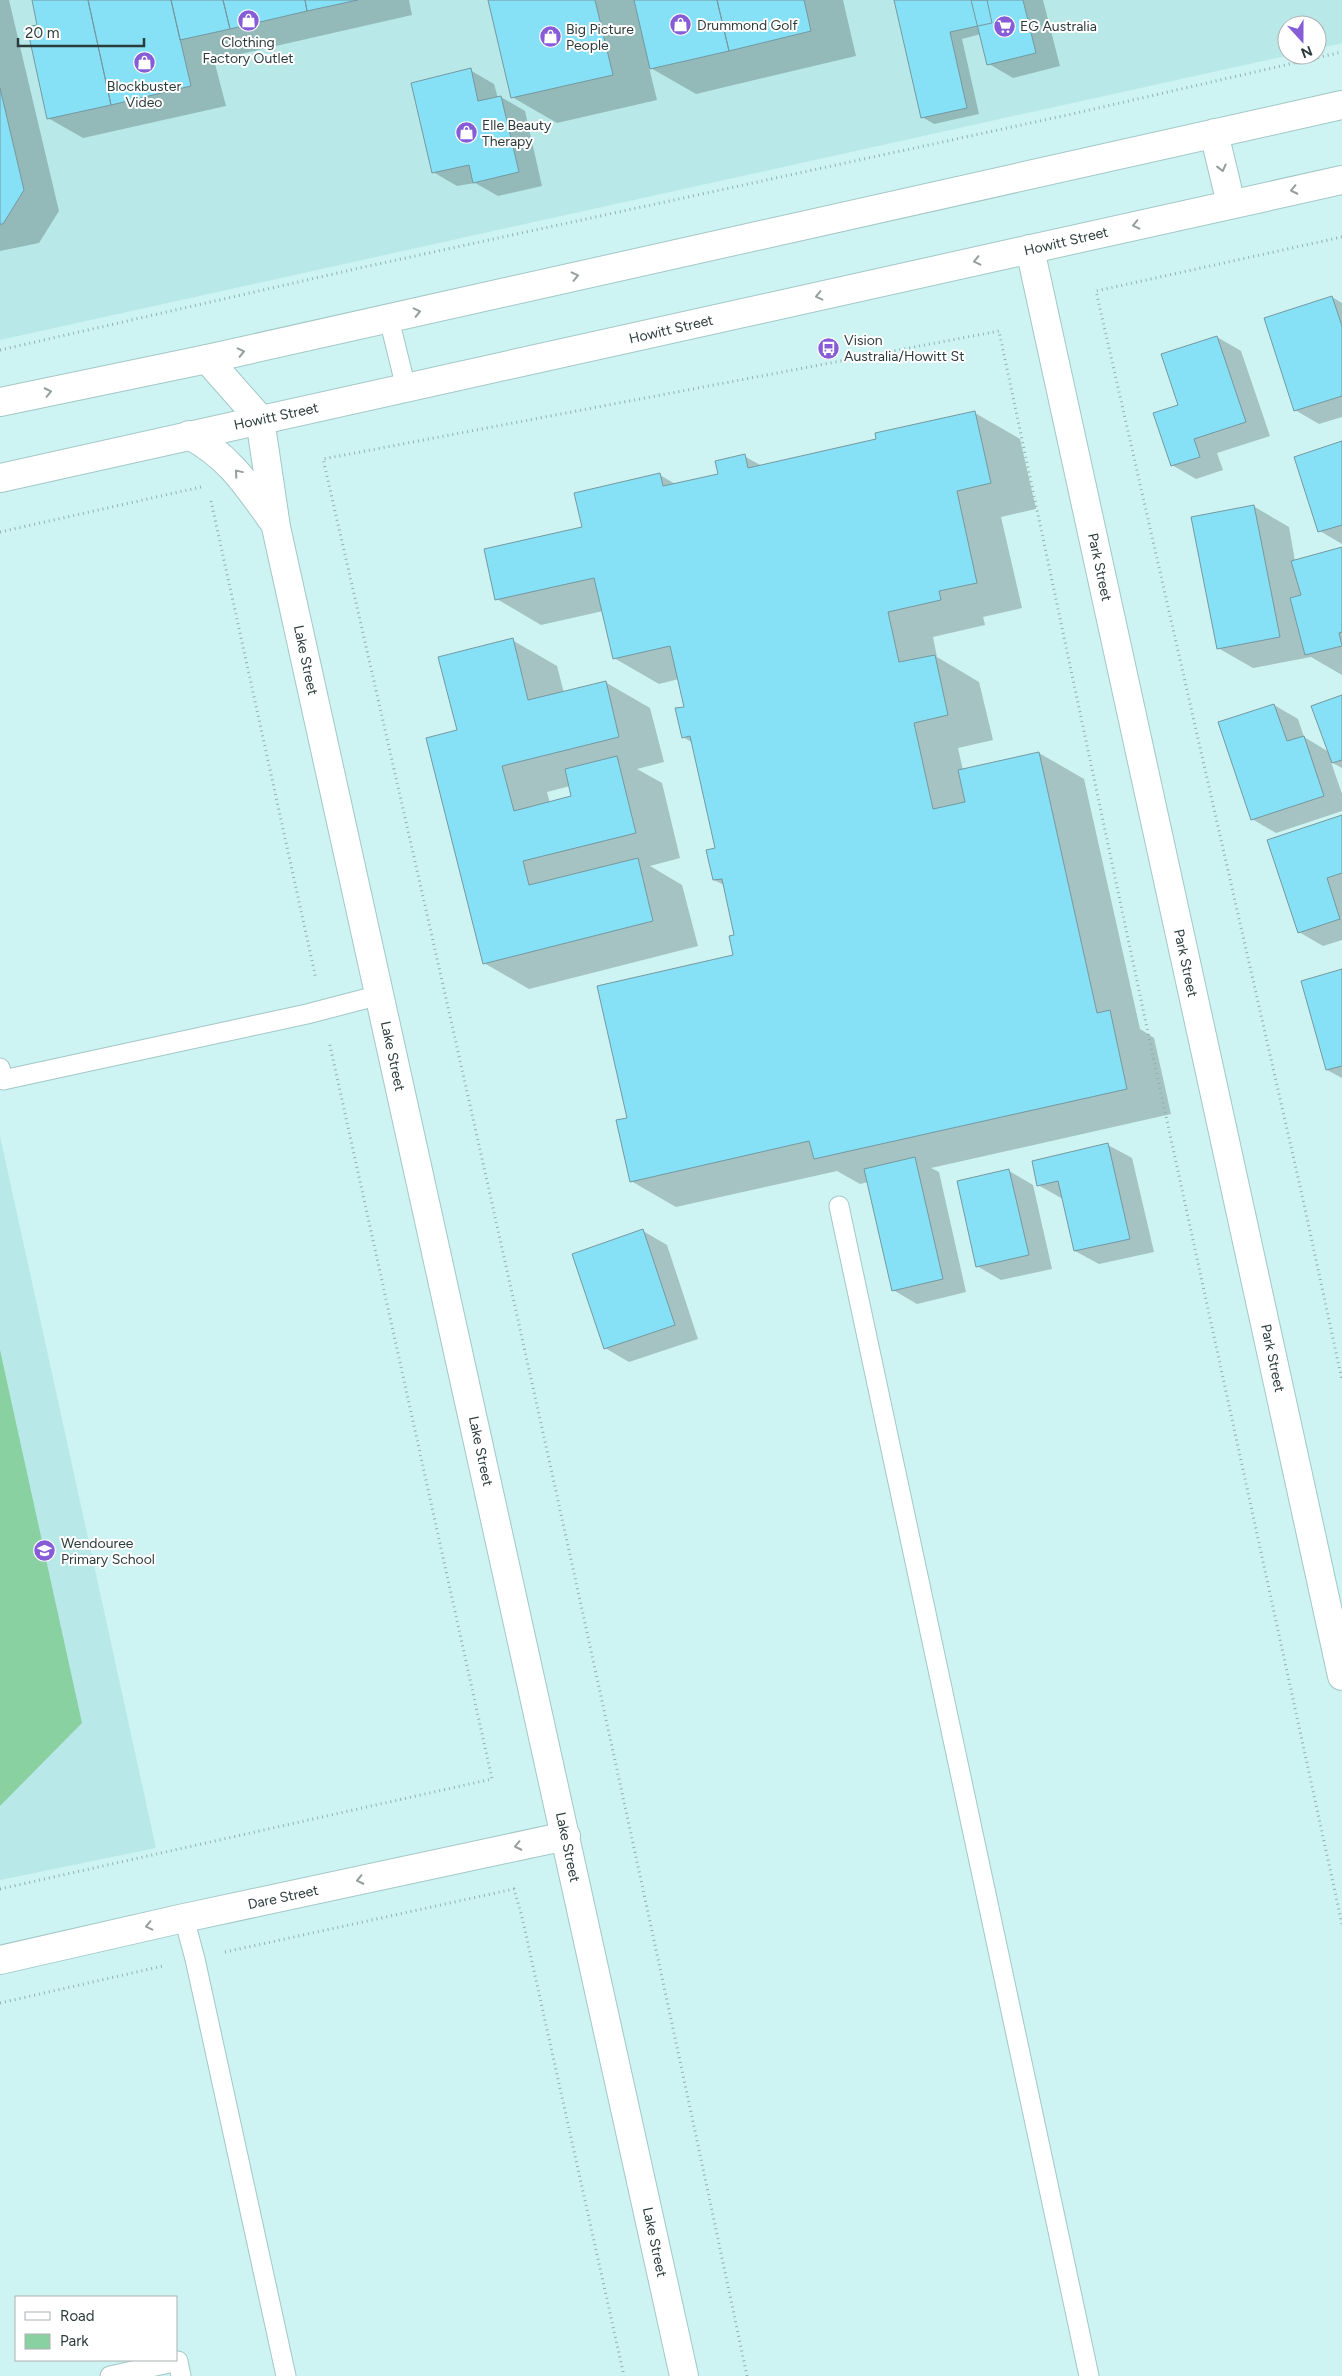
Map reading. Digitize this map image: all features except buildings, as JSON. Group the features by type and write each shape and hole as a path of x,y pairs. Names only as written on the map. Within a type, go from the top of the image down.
{"street":[{"path":"0,402 207,359 1342,105"},
{"path":"1214,133 1231,204"},
{"name":"Howitt Street","path":"0,478 1342,180"},
{"name":"Park Street","path":"1030,249 1342,1676"},
{"path":"207,359 260,420"},
{"name":"Lake Street","path":"260,420 276,527 684,2376"},
{"name":"Lake Street","path":"189,435 204,443 230,463 276,527"},
{"name":"Dare Street","path":"0,1960 184,1918 566,1836"}],"lane":[{"path":"389,318 406,388"},
{"path":"0,1068 3,1080 380,996"},
{"path":"839,1206 1089,2376"},
{"path":"184,1918 286,2376"},
{"path":"110,2376 178,2361 181,2376"}],"path":[{"path":"0,350 364,267 1072,114 1342,52"},
{"path":"1342,237 1096,291 1302,1195 1342,1380"},
{"path":"747,2376 623,1790 429,917 323,459 999,331 1154,1061 1342,1924"},
{"path":"0,532 208,485"},
{"path":"0,1889 492,1779 210,495"},
{"path":"0,2003 514,1889 522,1917 624,2376"}],"shaded area":[{"path":"0,0 1342,0 1342,43 1327,47 1327,15 1277,15 1277,58 0,340"},
{"name":"Wendouree Primary School","path":"0,1136 156,1848 0,1880"}],"green space":[{"path":"0,1350 82,1723 0,1806"}],"place":[{"name":"Clothing Factory Outlet","path":"248,20"},
{"name":"Drummond Golf","path":"681,25"},
{"name":"EG Australia","path":"1004,26"},
{"name":"Big Picture People","path":"550,37"},
{"name":"Blockbuster Video","path":"144,63"},
{"name":"Elle Beauty Therapy","path":"466,133"},
{"name":"Vision Australia/Howitt St","path":"828,348"},
{"name":"Wendouree Primary School","path":"45,1551"}]}
